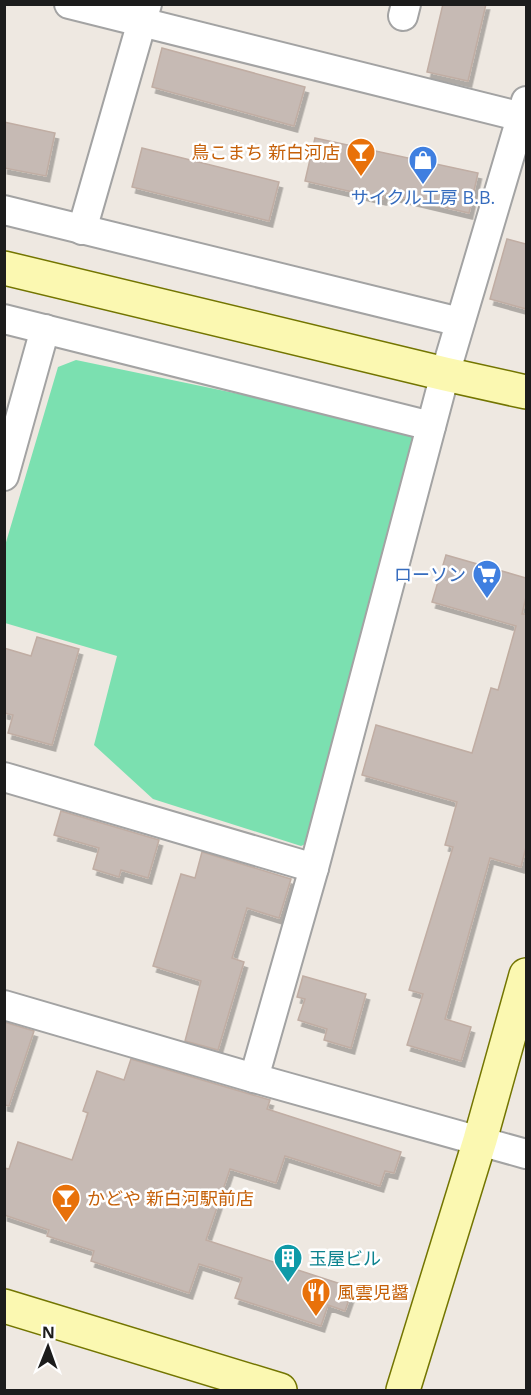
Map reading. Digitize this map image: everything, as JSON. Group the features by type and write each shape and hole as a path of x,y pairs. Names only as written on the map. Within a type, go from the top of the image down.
{"street":[{"path":"69,4 144,14 524,109 445,374 314,868 254,1078"},
{"path":"82,230 144,14"},
{"path":"4,210 460,322"},
{"path":"4,268 526,392"},
{"path":"4,319 431,426"},
{"path":"4,476 45,329"},
{"path":"4,777 314,868"},
{"path":"403,1390 480,1140 526,975"},
{"path":"4,1005 526,1154"},
{"path":"4,1306 280,1390"}],"green space":[{"path":"76,360 416,431 317,839 301,846 153,799 94,745 117,656 5,623 4,549 58,367"}],"building":[{"path":"443,4 486,4 468,81 427,72"},
{"path":"162,48 305,87 294,126 152,87"},
{"path":"4,122 55,133 46,176 4,168"},
{"path":"315,138 478,173 469,213 384,193 383,199 305,181"},
{"path":"142,148 279,182 269,221 132,187"},
{"path":"507,239 526,244 526,309 490,299"},
{"path":"446,555 526,578 526,597 522,614 526,614 526,847 521,867 490,858 445,1019 471,1027 461,1061 407,1045 423,994 409,990 453,847 445,845 457,802 362,775 376,725 472,753 491,688 498,690 516,626 432,602"},
{"path":"37,637 79,649 52,745 8,733 13,715 4,713 4,648 31,656"},
{"path":"61,811 159,840 148,878 121,870 119,877 93,869 99,848 54,835"},
{"path":"202,852 291,879 279,918 247,908 232,958 244,962 218,1050 185,1041 201,981 153,966 181,874 195,878"},
{"path":"303,976 366,994 351,1048 324,1040 327,1029 298,1020 305,999 297,997"},
{"path":"4,1022 34,1031 9,1106 4,1105"},
{"path":"131,1059 270,1100 267,1109 401,1152 394,1173 385,1171 380,1186 285,1156 276,1183 230,1169 206,1240 353,1288 345,1311 328,1305 321,1326 235,1298 242,1278 199,1264 189,1293 91,1261 94,1251 47,1236 49,1230 4,1215 4,1168 9,1169 18,1142 72,1160 88,1113 83,1111 97,1071 124,1080"}],"place":[{"name":"鳥こまち 新白河店","path":"361,178"},
{"name":"サイクル工房 B.B.","path":"423,186"},
{"name":"ローソン","path":"487,600"},
{"name":"かどや 新白河駅前店","path":"66,1224"},
{"name":"玉屋ビル","path":"288,1284"},
{"name":"風雲児醤","path":"316,1318"}]}
